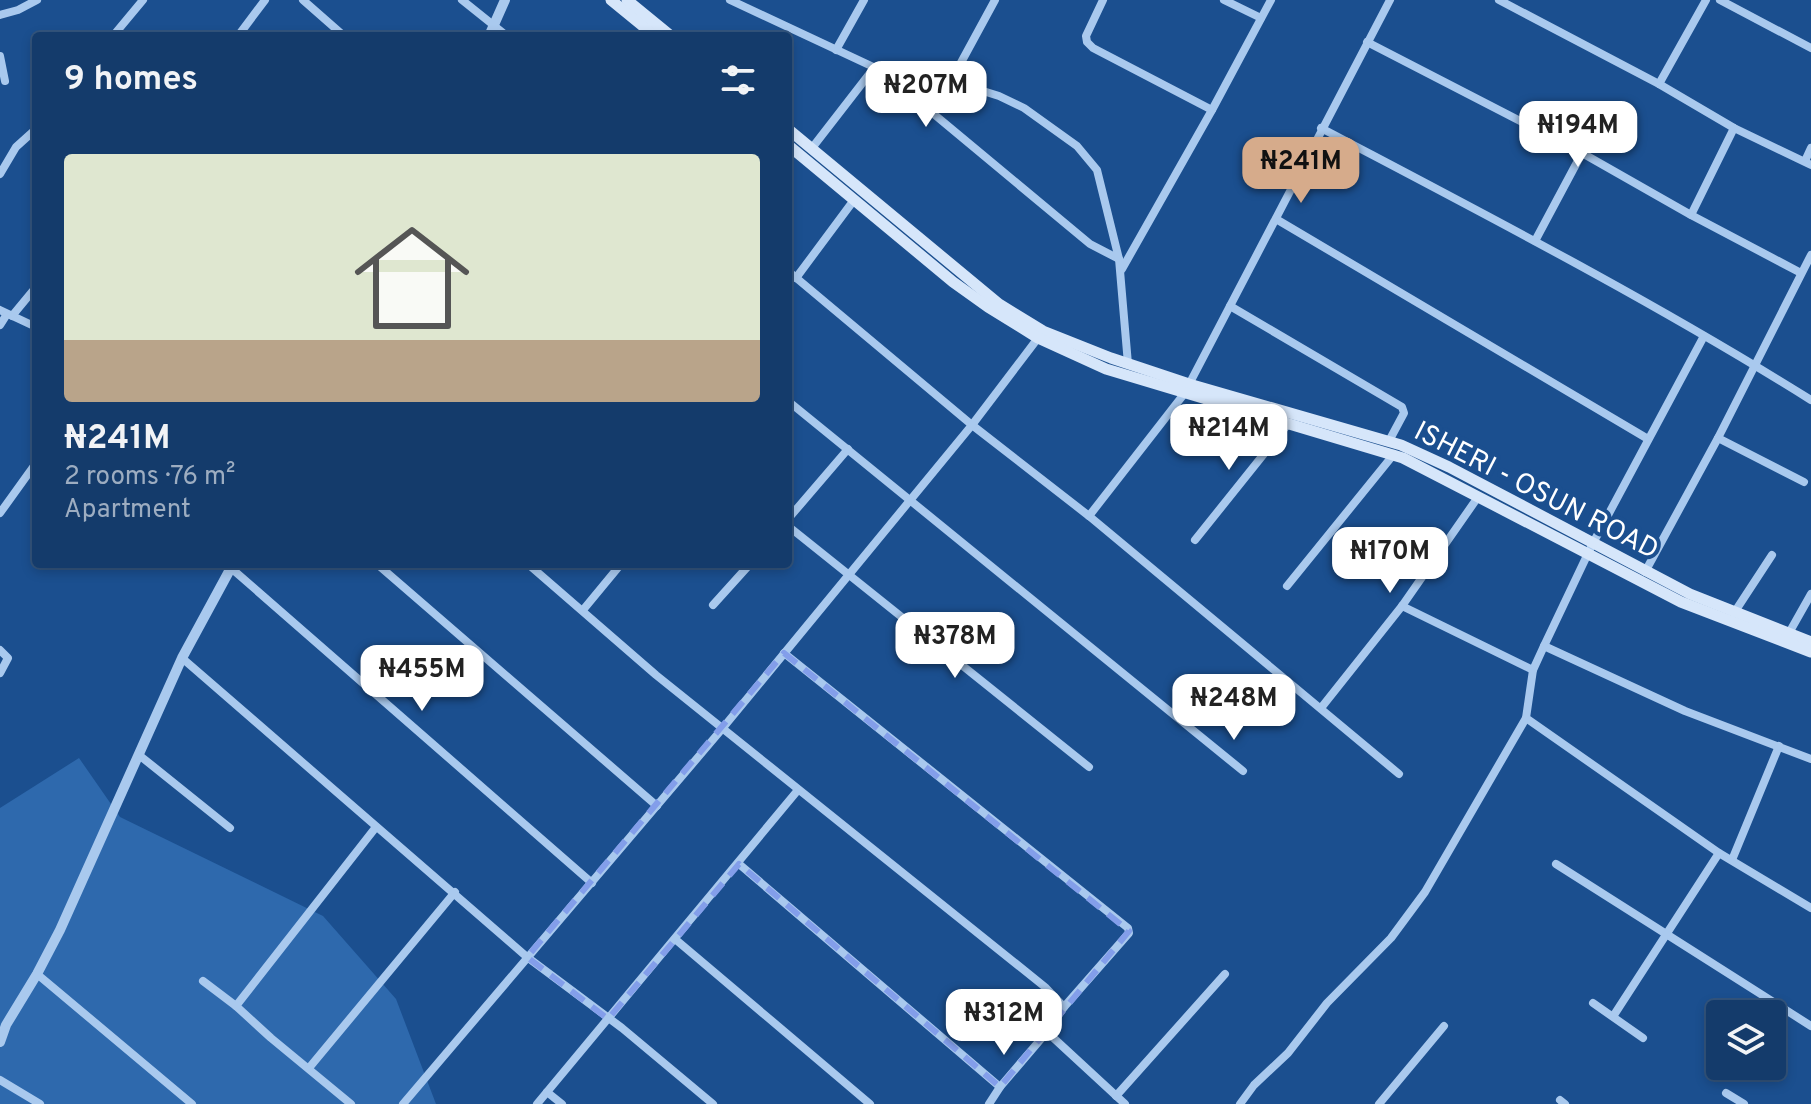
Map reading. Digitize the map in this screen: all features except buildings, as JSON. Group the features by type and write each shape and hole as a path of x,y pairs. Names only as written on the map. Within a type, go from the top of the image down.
{"main road":[{"path":"611,0 650,32"},
{"path":"627,0 666,32"},
{"name":"ISHERI - OSUN ROAD","path":"792,132 999,304 1043,331 1186,389 1389,441 1449,467 1590,549 1734,613 1811,642"},
{"path":"792,148 953,282 1038,338 1106,369 1186,389 1288,424 1394,454 1590,549 1681,602 1811,652"}],"street":[{"path":"0,15 37,0"},
{"path":"116,32 143,0"},
{"path":"241,32 265,0"},
{"path":"303,0 339,32"},
{"path":"462,0 492,31 505,0"},
{"path":"730,0 878,70 1090,244 1119,259"},
{"path":"748,10 754,0"},
{"path":"836,50 864,0"},
{"path":"951,81 995,0"},
{"path":"1103,0 1086,36 1087,42 1093,48 1212,110"},
{"path":"1224,0 1261,18"},
{"path":"1121,270 1271,0"},
{"path":"1089,516 1186,389 1390,0"},
{"path":"1499,0 1659,84 1734,128 1808,163 1811,148"},
{"path":"1659,84 1706,0"},
{"path":"1720,0 1811,48"},
{"path":"1367,42 1582,153 1801,273"},
{"path":"0,56 5,81"},
{"path":"878,70 951,81 999,96 1024,108 1077,146 1097,170 1119,259 1128,364"},
{"path":"812,148 878,70"},
{"path":"1321,128 1535,241 1811,400"},
{"path":"1691,215 1734,128"},
{"path":"0,174 16,147 32,133"},
{"path":"1535,241 1582,153"},
{"path":"796,278 854,200"},
{"path":"1276,219 1648,439"},
{"path":"1645,572 1718,438 1811,255"},
{"path":"792,274 1399,774"},
{"path":"0,325 6,314 32,291"},
{"path":"1230,306 1402,407 1403,419 1389,441"},
{"path":"6,314 32,325"},
{"path":"1240,1104 1254,1085 1288,1053 1327,1003 1391,938 1425,892 1526,718 1533,670 1544,646 1590,549 1704,336"},
{"path":"403,1104 722,729 972,425 1038,338"},
{"path":"792,404 1243,771"},
{"path":"1195,540 1288,424"},
{"path":"1718,438 1804,482"},
{"path":"792,514 848,449"},
{"path":"1287,586 1394,454"},
{"path":"0,513 32,469"},
{"path":"1321,708 1402,606 1478,497"},
{"path":"792,529 1089,767"},
{"path":"1734,613 1772,555"},
{"path":"0,1042 6,1025 60,930 182,658 231,568"},
{"path":"234,568 592,883"},
{"path":"382,568 657,806"},
{"path":"533,568 722,729 1045,987 1064,1007"},
{"path":"583,610 618,568"},
{"path":"713,605 746,568"},
{"path":"1789,633 1811,594"},
{"path":"1402,606 1533,670"},
{"path":"1544,646 1685,711 1811,759"},
{"path":"0,650 8,658 0,673"},
{"path":"784,653 1128,928 1129,933 1064,1007 989,1104"},
{"path":"182,658 527,957 713,1104"},
{"path":"1526,718 1719,853 1811,908"},
{"path":"1732,860 1779,746"},
{"path":"139,755 230,828"},
{"path":"537,1104 798,790"},
{"path":"236,1006 376,827"},
{"path":"1614,1015 1719,853"},
{"path":"739,864 1000,1087"},
{"path":"1556,864 1811,1026"},
{"path":"309,1068 455,892"},
{"path":"675,939 870,1104"},
{"path":"37,974 192,1104"},
{"path":"1116,1096 1225,974"},
{"path":"203,981 351,1104"},
{"path":"1593,1003 1643,1038"},
{"path":"1379,1104 1444,1026"},
{"path":"1047,1032 1125,1104"},
{"path":"0,1080 40,1104"},
{"path":"547,1092 562,1104"},
{"path":"1726,1093 1744,1104"}],"highlighted area":[{"path":"784,653 1129,931 1000,1087 739,864 608,1019 527,957"}],"shaded area":[{"path":"79,758 120,817 323,916 396,999 436,1104 0,1104 0,808"}]}
